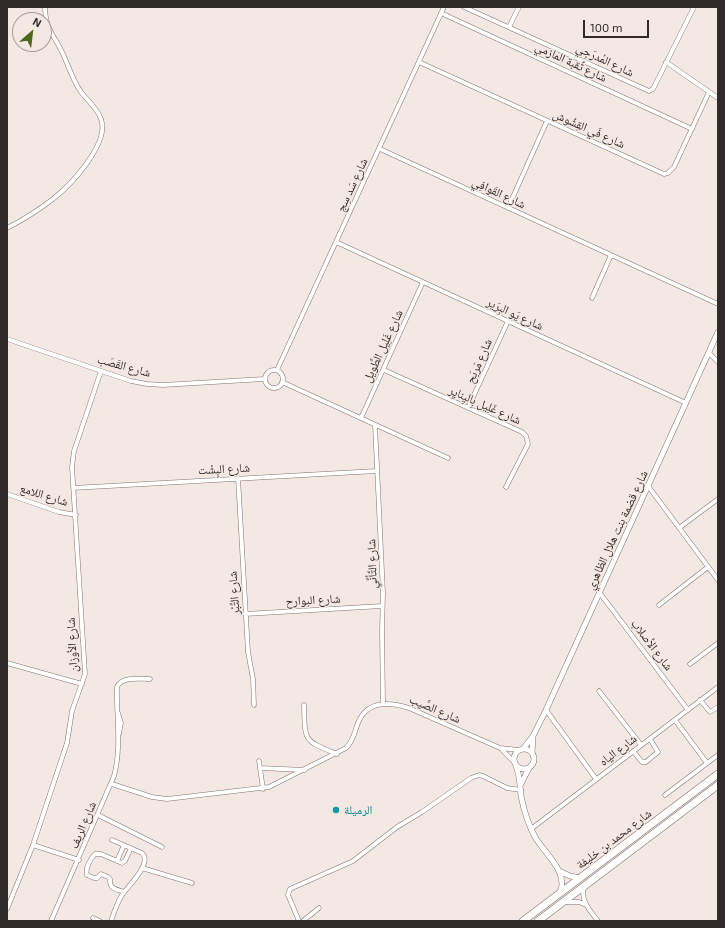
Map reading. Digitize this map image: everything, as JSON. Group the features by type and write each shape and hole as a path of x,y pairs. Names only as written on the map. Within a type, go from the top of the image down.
{"highway":[{"name":"شارع محمد بن خليفة","path":"523,921 718,774"},
{"name":"شارع محمد بن خليفة","path":"538,921 718,785"}],"street":[{"path":"7,228 47,203 66,188 88,160 102,134 103,127 97,111 82,93 74,79 62,50 49,29 45,7"},
{"name":"شارع سَد سِج","path":"277,370 380,149 444,7"},
{"name":"شارع المُدرَجِي","path":"464,7 647,91 653,89 694,7"},
{"path":"509,27 519,7"},
{"name":"شارع ثُقبة المازمي","path":"441,13 692,129"},
{"name":"شارع فَي القِشُوش","path":"419,62 664,174 668,173 674,167 709,92"},
{"path":"666,62 718,98"},
{"path":"508,208 547,121"},
{"name":"شارع القَوافِي","path":"380,149 718,304"},
{"name":"شارع يَو البِرَير","path":"336,242 686,403"},
{"path":"592,298 610,255"},
{"name":"شارع غَلِيل الطَّويل","path":"361,418 424,282"},
{"name":"شارع مَربَح","path":"468,408 508,321"},
{"name":"شارع قضمة بنت هلال الظاهري","path":"521,750 533,736 546,710 718,332"},
{"name":"شارع القَصَب","path":"7,339 131,381 155,385 264,379"},
{"path":"708,353 718,362"},
{"path":"271,370 277,370 281,374 282,382 279,386 273,388 268,386 264,379 266,373 271,370"},
{"name":"شارع غَلِيل بِاليِنايِر","path":"384,370 518,430 526,436 526,448 506,487"},
{"name":"شارع الأوزان","path":"7,909 33,845 69,739 72,711 82,684 84,669 72,467 74,451 100,371"},
{"path":"282,382 448,458"},
{"name":"شارع التَّأنِّي","path":"375,425 376,471 381,539 383,703"},
{"name":"شارع البِشْت","path":"73,488 376,471"},
{"name":"شارع التِّبْر","path":"238,478 245,614 248,652 253,679 254,705"},
{"path":"648,486 718,580"},
{"name":"شارع اللامع","path":"7,494 59,512 76,515"},
{"path":"679,528 718,499"},
{"path":"659,605 708,567"},
{"name":"شارع الأصلاب","path":"599,592 688,710"},
{"name":"شارع البوارح","path":"245,614 382,606"},
{"path":"690,664 718,643"},
{"path":"7,663 82,684"},
{"name":"شارع الريف","path":"52,921 112,784 118,759 118,684 124,680 150,679"},
{"name":"شارع الياه","path":"531,829 718,687"},
{"path":"599,691 641,746"},
{"path":"700,700 710,712 718,707"},
{"path":"112,784 152,797 167,800 263,789 274,786 346,748 354,738 360,718 371,707 383,703"},
{"name":"شارع الصَّيب","path":"383,703 396,704 409,708 500,748 521,750"},
{"path":"304,705 305,731 309,740 313,744 337,754"},
{"path":"546,710 596,779"},
{"path":"675,720 707,763"},
{"name":"شارع قضمة بنت هلال الظاهري","path":"532,754 533,736"},
{"path":"633,751 643,763 651,758 658,752 650,739"},
{"name":"شارع الصَّيب","path":"500,748 515,764"},
{"path":"521,788 523,779 534,762 532,754 526,749 515,754 515,764 519,774 521,788 524,808 536,839 559,871 562,878 562,885 558,895"},
{"path":"665,795 718,755"},
{"path":"259,761 263,789"},
{"path":"515,764 522,770 529,768"},
{"path":"260,768 306,770"},
{"path":"298,921 288,895 290,889 353,861 397,827 422,812 471,778 479,775 507,788 521,788"},
{"path":"98,815 162,847"},
{"path":"111,921 124,892 136,879 145,859 144,855 112,840"},
{"path":"33,845 78,860"},
{"path":"116,861 124,845"},
{"path":"124,892 111,886 109,883 110,879 108,877 101,874 97,878 94,878 87,875 86,872 92,857 97,854 102,854 120,863 124,862 131,848"},
{"path":"142,868 192,883"},
{"path":"559,871 570,876 581,878"},
{"path":"584,886 582,894 586,906 598,921"},
{"path":"562,903 574,901 586,906"},
{"path":"303,921 319,908"},
{"path":"93,918 100,921"}],"place":[{"name":"الرميلة","path":"336,810"}]}
